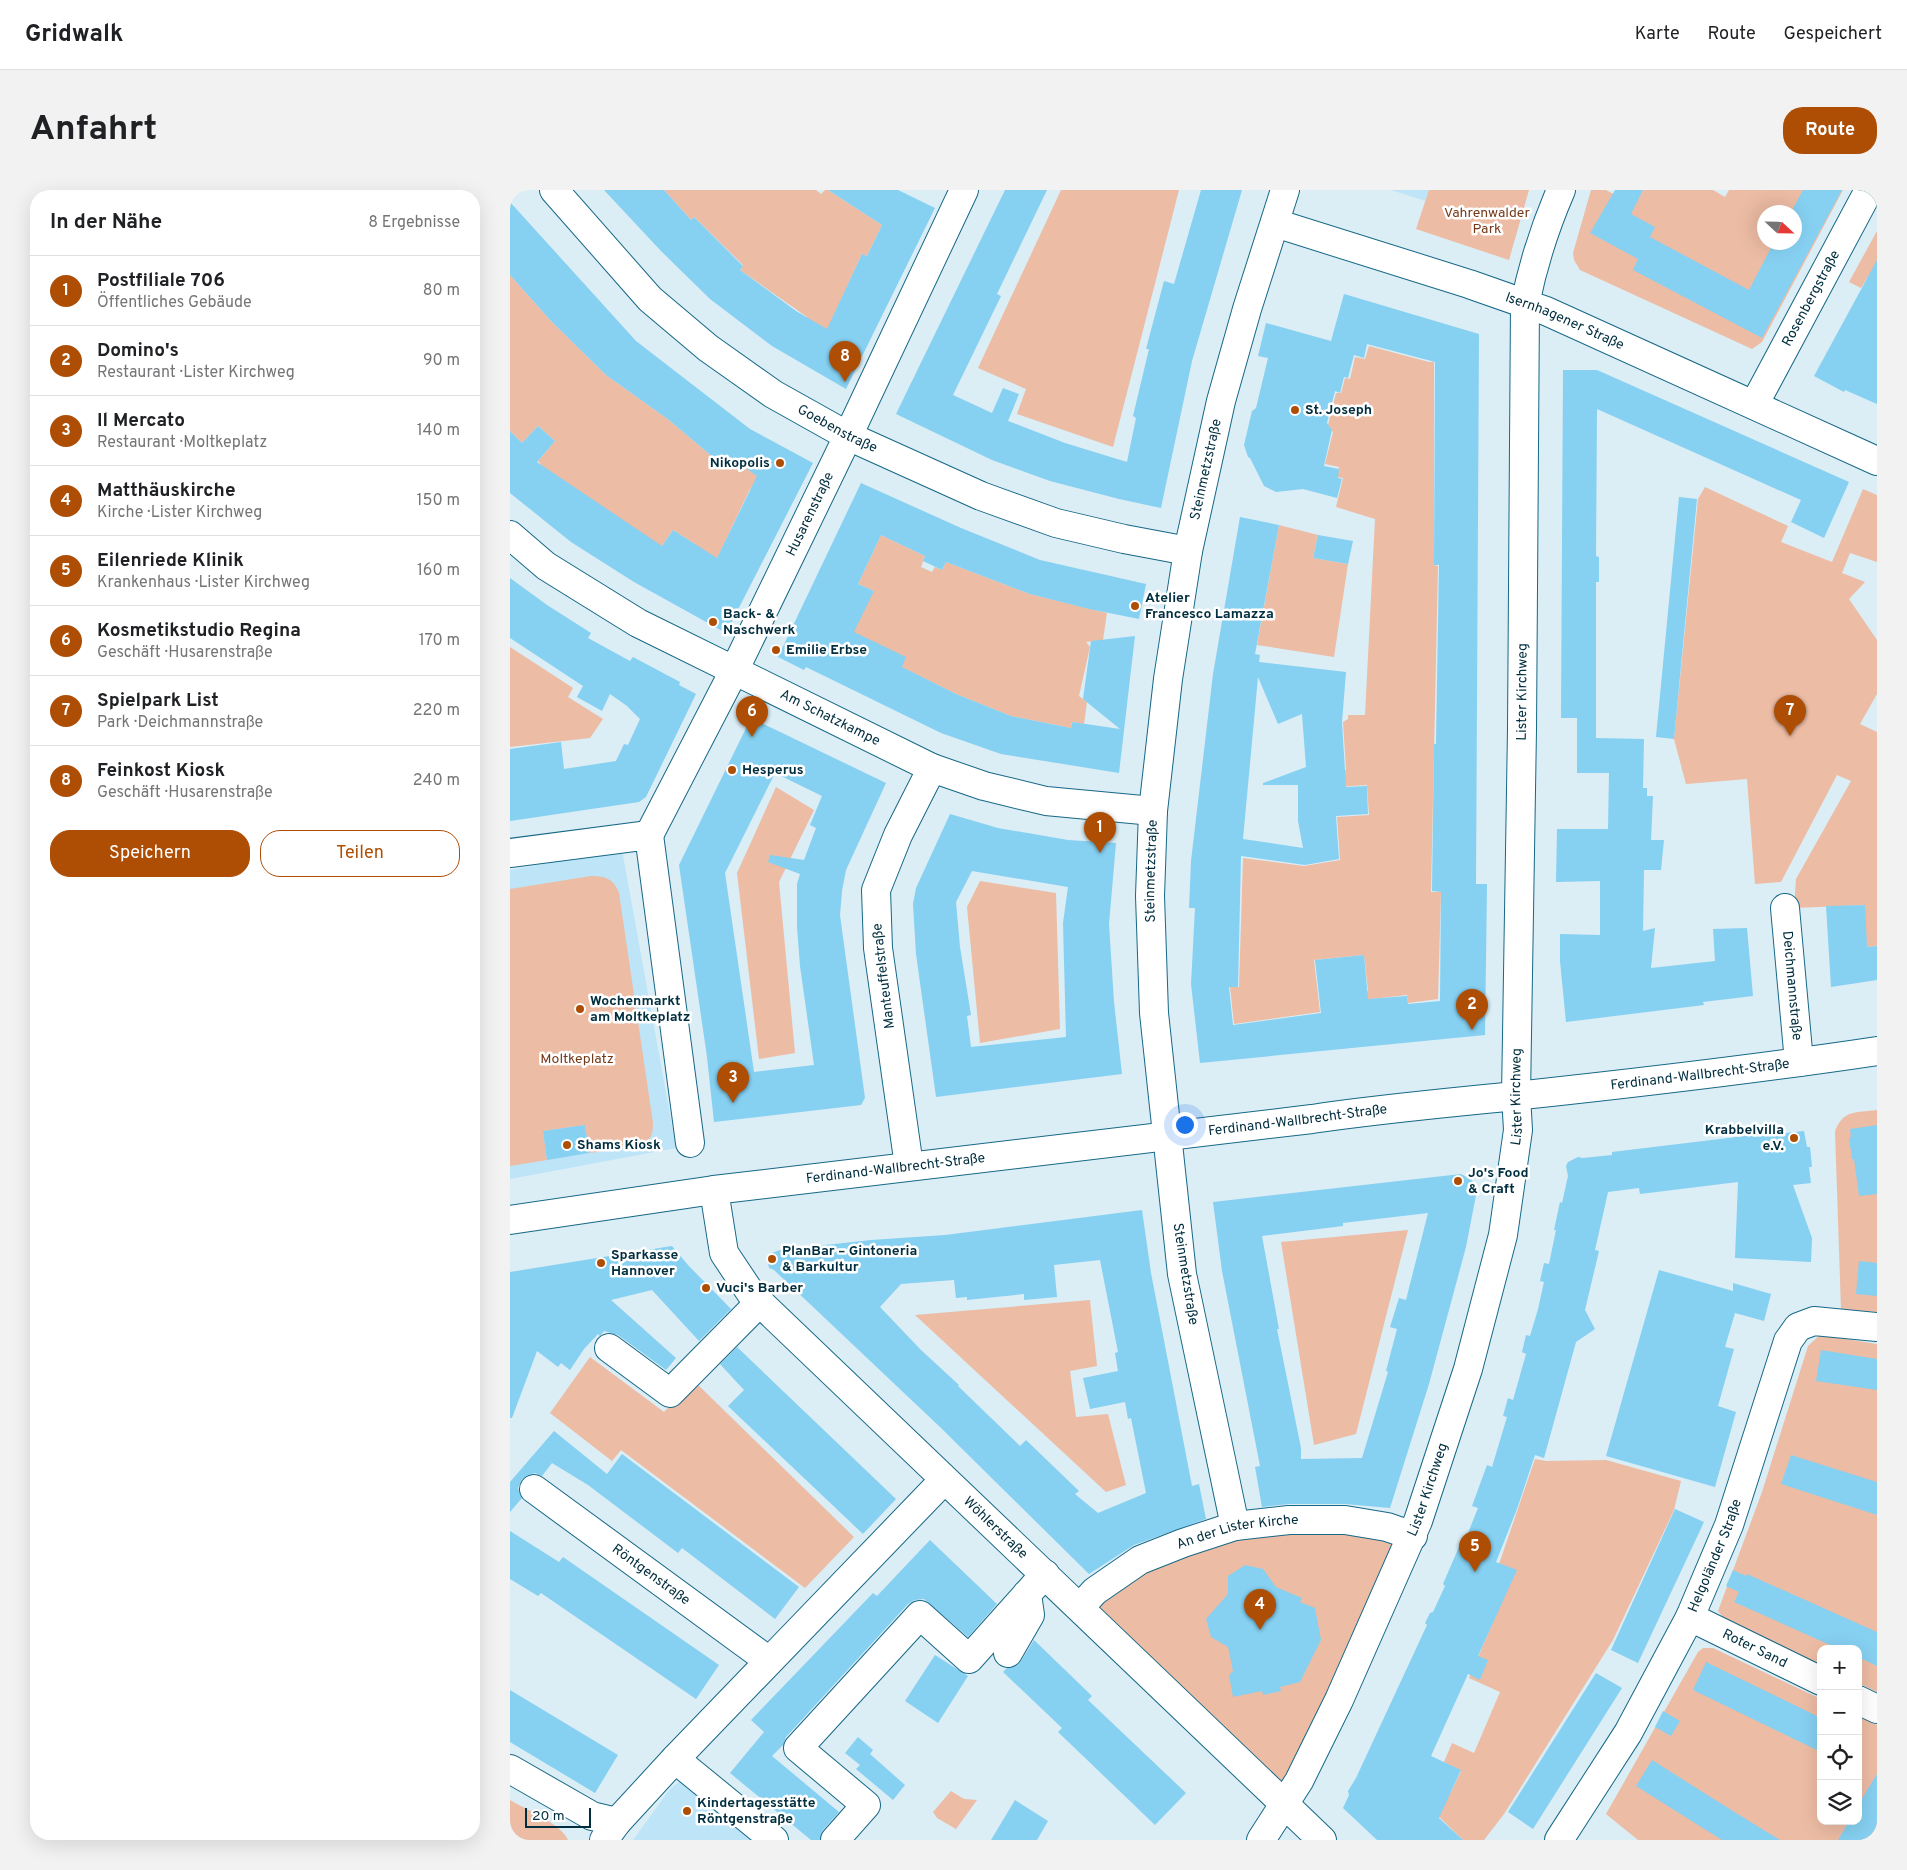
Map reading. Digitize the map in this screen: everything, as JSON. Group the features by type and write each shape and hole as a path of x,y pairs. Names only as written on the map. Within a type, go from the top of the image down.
{"street":[{"name":"Goebenstraße","path":"554,190 650,299 701,342 773,394 848,436 981,496 1056,523 1188,551"},
{"name":"Husarenstraße","path":"649,836 734,671 964,190"},
{"path":"1275,223 1285,190"},
{"name":"Lister Kirchweg","path":"1261,1840 1285,1805 1339,1700 1413,1536 1468,1369 1503,1235 1518,1130 1516,1096 1522,729 1525,304 1532,268 1561,190"},
{"name":"Rosenbergstraße","path":"1754,405 1869,190"},
{"name":"Isernhagener Straße","path":"1275,223 1546,311 1877,461"},
{"name":"Steinmetzstraße","path":"1235,1526 1182,1274 1154,1013 1150,896 1153,811 1168,679 1188,551 1220,401 1275,223"},
{"name":"Am Schatzkampe","path":"510,535 546,566 638,623 932,768 984,786 1046,801 1153,811"},
{"name":"Manteuffelstraße","path":"909,1166 878,948 876,890 898,835 932,768"},
{"path":"510,852 649,836 690,1143"},
{"name":"Deichmannstraße","path":"1785,908 1799,1062"},
{"name":"Ferdinand-Wallbrecht-Straße","path":"510,1220 714,1190 1168,1135 1312,1120 1374,1110 1516,1096 1877,1051"},
{"name":"Wöhlerstraße","path":"714,1190 724,1253 752,1294 944,1480 1036,1584 1080,1607 1322,1840"},
{"path":"609,1348 670,1393 760,1302"},
{"name":"Helgoländer Straße","path":"1559,1840 1628,1733 1690,1617 1729,1525 1788,1341 1798,1327 1814,1321 1877,1327"},
{"path":"510,1769 592,1816 611,1831 675,1759 944,1480"},
{"name":"Röntgenstraße","path":"534,1489 769,1661"},
{"name":"An der Lister Kirche","path":"1080,1607 1095,1591 1140,1560 1183,1543 1235,1526 1289,1520 1345,1520 1387,1527 1413,1536"},
{"path":"1008,1653 1030,1615 1036,1584"},
{"path":"834,1840 866,1805 798,1748 920,1615 968,1659 1036,1584"},
{"name":"Roter Sand","path":"1690,1617 1817,1679"},
{"path":"1862,1702 1877,1709"},
{"path":"675,1759 774,1840"}],"shaded area":[{"path":"1391,190 1429,190 1426,201"},
{"name":"Moltkeplatz","path":"622,850 676,1148 510,1179 510,870"},
{"name":"Kindertagesstätte Röntgenstraße","path":"679,1782 682,1782 754,1840 633,1840 670,1789"}],"green space":[{"path":"664,190 816,190 821,194 828,190 882,225 867,256 862,254 833,317 836,321 828,335 805,321 807,317 740,270 743,265 694,217 691,220"},
{"path":"1061,190 1179,190 1113,447 1017,414 1026,389 978,368"},
{"name":"Vahrenwalder Park","path":"1429,190 1529,190 1509,260 1416,229"},
{"path":"1591,190 1606,190 1617,196 1638,199 1643,190 1713,190 1725,197 1729,190 1843,190 1762,342 1752,349 1580,270 1574,260 1573,253"},
{"path":"1877,231 1877,283 1867,278 1861,288 1849,282"},
{"path":"510,275 551,321 606,375 669,420 721,464 728,456 762,479 756,492 750,489 713,567 695,544 673,530 659,550 543,467 538,461 555,441 538,426 522,443 510,431"},
{"path":"1369,346 1434,362 1434,565 1438,566 1431,892 1441,892 1438,999 1408,1003 1407,995 1371,999 1371,1007 1356,993 1368,991 1364,955 1314,960 1320,1012 1234,1024 1230,987 1239,987 1243,858 1304,866 1340,860 1337,817 1369,815 1367,785 1335,787 1334,771 1346,770 1343,722 1348,719 1348,715 1365,715 1375,519 1336,507 1343,478 1337,477 1339,467 1325,464 1333,432 1328,425 1336,393 1341,393 1345,378 1350,379 1355,357 1365,359"},
{"path":"1705,487 1788,526 1781,542 1832,562 1863,489 1877,495 1877,562 1850,553 1842,573 1865,582 1849,599 1877,640 1877,694 1860,724 1877,732 1877,946 1859,948 1865,905 1794,908 1796,879 1851,781 1837,775 1781,882 1755,884 1747,779 1686,784 1674,739 1698,499"},
{"path":"1279,525 1318,535 1313,558 1348,564 1334,657 1257,645"},
{"path":"881,535 925,556 921,567 932,572 935,567 942,570 946,562 1030,594 1107,613 1103,640 1086,642 1090,647 1079,696 1087,702 1084,724 1072,722 1071,728 1011,716 956,694 858,646 846,607 874,591 858,584"},
{"path":"510,647 573,688 568,697 603,719 590,738 510,747"},
{"path":"776,787 814,810 779,882 795,1053 759,1059 737,873"},
{"name":"Moltkeplatz","path":"591,876 612,881 619,893 653,1123 652,1132 646,1142 639,1145 589,1153 585,1125 543,1131 547,1160 510,1166 510,889"},
{"path":"980,881 1056,893 1060,1029 980,1043 967,907"},
{"path":"1877,1110 1877,1312 1841,1309 1835,1131 1842,1119 1847,1115"},
{"path":"1408,1230 1356,1434 1314,1445 1281,1242"},
{"path":"1090,1300 1097,1366 1070,1371 1076,1417 1108,1414 1126,1485 1106,1492 915,1315"},
{"path":"1820,1335 1877,1344 1877,1692 1862,1685 1862,1645 1817,1645 1817,1664 1728,1623 1718,1611 1762,1492 1808,1346"},
{"path":"590,1357 664,1412 694,1381 854,1537 805,1588 621,1450 612,1461 550,1413"},
{"path":"1535,1459 1546,1461 1606,1460 1681,1481 1674,1510 1613,1640 1504,1814 1484,1840 1463,1840 1428,1806 1434,1784 1451,1792 1461,1771 1444,1762 1452,1743 1474,1753 1500,1692 1469,1678 1515,1571 1499,1564"},
{"path":"1235,1526 1413,1536 1285,1805 1080,1607"},
{"path":"1703,1648 1713,1648 1817,1697 1817,1825 1862,1825 1862,1718 1877,1725 1877,1840 1638,1840 1606,1814 1698,1652"},
{"path":"951,1791 964,1799 977,1800 956,1829 937,1818 933,1812"},
{"path":"510,1800 559,1828 568,1840 510,1840"}],"building":[{"path":"604,190 664,190 691,220 694,217 743,266 740,270 796,311 827,329 862,254 867,256 882,225 828,190 898,190 935,208 846,389 772,346 710,299 661,251"},
{"path":"1005,190 1047,190 997,294 1001,296 953,395 992,413 1003,388 1019,394 1008,421 1065,443 1127,462 1136,418 1133,416 1149,349 1146,349 1164,281 1174,284 1201,190 1242,190 1192,361 1161,508 1050,481 992,460 896,414"},
{"path":"1615,190 1643,190 1631,214 1655,227 1650,237 1749,290 1770,250 1802,250 1802,205 1795,205 1803,190 1842,190 1762,338 1633,270 1638,259 1590,233"},
{"path":"510,202 636,341 750,429 813,463 726,633 634,582 571,542 510,493 510,431 522,443 538,426 555,441 537,462 662,546 673,530 717,558 757,476 728,456 721,464 669,420 606,375 551,321 510,275"},
{"path":"1877,260 1877,404 1845,390 1844,392 1814,376"},
{"path":"1344,294 1479,334 1476,884 1487,884 1485,1035 1200,1063 1191,984 1195,908 1189,908 1191,861 1213,674 1240,517 1279,525 1255,654 1260,655 1259,662 1346,672 1342,722 1346,787 1367,786 1368,814 1336,816 1339,859 1305,865 1241,856 1238,987 1229,987 1233,1025 1321,1013 1315,960 1364,955 1368,999 1407,996 1408,1004 1440,1001 1441,892 1432,891 1439,565 1434,565 1435,362 1367,344 1364,358 1354,355 1348,378 1344,377 1340,393 1335,391 1327,423 1332,430 1324,466 1339,469 1338,478 1342,479 1337,498 1303,489 1276,492 1264,486 1248,457 1244,445 1252,411 1256,408 1268,358 1258,356 1266,323 1331,341","holes":["1258,677 1278,724 1302,714 1306,767 1263,783 1263,785 1298,785 1298,821 1303,848 1243,839"]},
{"path":"1563,370 1597,370 1849,482 1824,538 1791,522 1801,500 1597,409 1596,556 1599,557 1599,582 1596,582 1596,738 1644,739 1643,788 1647,788 1647,796 1653,796 1651,840 1664,840 1661,870 1644,870 1643,931 1655,928 1651,968 1715,961 1713,929 1747,928 1753,996 1703,1002 1704,1005 1566,1022 1560,961 1560,934 1600,935 1600,881 1556,882 1557,829 1608,829 1609,773 1577,773 1577,718 1561,718"},
{"path":"861,483 961,528 1040,560 1146,584 1139,619 1030,594 946,562 942,570 923,561 925,556 881,535 858,584 874,591 854,632 906,657 902,667 956,694 1011,716 1071,728 1072,722 1120,729 1083,699 1091,641 1135,636 1119,773 1001,754 941,733 806,667 804,670 778,657"},
{"path":"1679,497 1697,499 1674,739 1656,737"},
{"path":"1318,535 1353,541 1348,564 1313,558"},
{"path":"510,578 547,605 591,633 588,638 630,661 633,657 680,682 679,685 696,694 646,797 639,802 510,821 510,749 561,742 564,769 616,761 624,744 628,745 640,719 627,706 610,694 602,711 577,697 583,686 510,638"},
{"path":"751,718 886,783 846,870 840,915 865,1098 861,1105 714,1122 707,1057 679,865","holes":["775,773 822,796 810,825 816,828 804,860 770,855 768,862 800,874 797,884 797,927 800,966 814,1065 754,1072 725,873"]},
{"path":"950,814 998,828 1068,840 1116,843 1109,924 1114,1002 1122,1074 936,1097 916,954 913,904 916,888","holes":["972,871 1068,887 1063,923 1066,1037 971,1047 967,1016 971,1015 960,947 956,902"]},
{"path":"1865,905 1867,947 1877,946 1877,980 1831,987 1826,906"},
{"path":"585,1125 589,1153 547,1160 543,1131"},
{"path":"1877,1125 1877,1194 1859,1196 1849,1138 1851,1137 1850,1129"},
{"path":"1804,1131 1807,1147 1810,1147 1812,1167 1809,1167 1811,1183 1793,1185 1812,1238 1811,1262 1735,1258 1738,1182 1640,1194 1639,1188 1608,1192 1595,1250 1599,1251 1585,1310 1595,1329 1576,1342 1544,1458 1535,1455 1517,1509 1496,1562 1517,1570 1478,1656 1488,1660 1480,1680 1468,1674 1431,1756 1461,1770 1439,1818 1463,1840 1377,1840 1343,1808 1349,1795 1348,1791 1356,1778 1427,1625 1425,1623 1430,1613 1433,1612 1445,1586 1443,1584 1459,1547 1462,1548 1478,1508 1472,1506 1487,1465 1492,1467 1507,1417 1503,1416 1508,1398 1513,1400 1526,1354 1522,1352 1526,1335 1530,1336 1538,1309 1544,1282 1540,1281 1544,1263 1549,1264 1560,1202 1562,1203 1568,1176 1566,1166 1568,1162 1578,1157 1612,1155 1612,1152 1753,1135 1754,1137"},
{"path":"1461,1174 1472,1180 1477,1190 1466,1247 1429,1384 1390,1508 1345,1504 1289,1504 1262,1507 1255,1467 1260,1466 1222,1271 1213,1202","holes":["1428,1213 1406,1300 1399,1298 1390,1327 1397,1329 1386,1371 1388,1372 1362,1458 1301,1459 1301,1448 1277,1329 1279,1329 1262,1236 1343,1226 1343,1223"]},
{"path":"1142,1210 1151,1273 1192,1486 1199,1484 1206,1519 1134,1545 1089,1574 940,1427 774,1270 769,1268 767,1258 772,1253 780,1250 871,1240 945,1235","holes":["1100,1260 1118,1352 1115,1353 1118,1371 1083,1378 1090,1409 1125,1402 1128,1419 1131,1418 1146,1493 1098,1513 1075,1494 1079,1491 1026,1440 1020,1446 921,1350 880,1307 901,1284 954,1280 956,1298 967,1297 967,1300 1024,1294 1024,1300 1057,1297 1054,1265"]},
{"path":"672,1246 731,1309 699,1341 652,1290 611,1300 676,1358 666,1370 618,1335 604,1331 600,1336 598,1334 584,1349 570,1370 561,1363 558,1367 537,1351 512,1418 510,1418 510,1272"},
{"path":"1859,1261 1877,1263 1877,1296 1856,1294"},
{"path":"1659,1270 1733,1291 1733,1283 1771,1294 1764,1321 1735,1313 1725,1347 1734,1349 1718,1406 1736,1412 1715,1487 1606,1456"},
{"path":"737,1347 896,1499 863,1534 728,1406 744,1390 720,1364"},
{"path":"1821,1350 1877,1359 1877,1390 1816,1381"},
{"path":"554,1431 607,1474 622,1454 799,1587 775,1619 682,1548 678,1553 588,1485 552,1463 542,1476 535,1473 522,1479 518,1488 522,1498 510,1512 510,1482"},
{"path":"1791,1455 1877,1482 1877,1515 1781,1484"},
{"path":"1675,1509 1704,1522 1638,1663 1611,1650"},
{"path":"510,1531 559,1562 563,1557 719,1665 696,1699 541,1593 538,1596 510,1579"},
{"path":"930,1540 997,1604 968,1637 924,1599 915,1600 908,1604 786,1737 783,1745 772,1756 839,1812 823,1830 820,1840 811,1840 730,1773 764,1732 751,1720 873,1593 877,1596"},
{"path":"1245,1565 1263,1569 1276,1587 1302,1598 1300,1602 1315,1608 1321,1640 1300,1682 1280,1687 1281,1691 1263,1695 1262,1691 1233,1697 1229,1675 1233,1671 1228,1647 1211,1637 1206,1619 1228,1594 1228,1576"},
{"path":"1733,1570 1746,1576 1747,1574 1877,1632 1877,1666 1862,1659 1862,1645 1830,1645 1734,1602 1739,1592 1726,1586"},
{"path":"1034,1640 1092,1696 1088,1700 1186,1793 1155,1825 1058,1732 1062,1728 1003,1672 1007,1668 1016,1666 1021,1661"},
{"path":"935,1655 968,1676 938,1723 905,1701"},
{"path":"1706,1662 1817,1716 1817,1750 1693,1690"},
{"path":"1596,1673 1622,1688 1533,1829 1508,1812"},
{"path":"510,1690 618,1755 595,1793 510,1742"},
{"path":"1663,1711 1680,1721 1671,1736 1655,1727"},
{"path":"858,1737 873,1750 870,1754 905,1785 893,1800 856,1769 860,1765 845,1753"},
{"path":"1652,1760 1780,1840 1722,1840 1698,1825 1636,1786"},
{"path":"1877,1774 1877,1834 1873,1840 1838,1840 1847,1825 1862,1825 1862,1798"},
{"path":"1015,1800 1048,1821 1037,1840 991,1840"}],"place":[{"name":"Feinkost Kiosk","path":"845,382"},
{"name":"St. Joseph","path":"1295,410"},
{"name":"Nikopolis","path":"780,463"},
{"name":"Atelier Francesco Lamazza","path":"1135,606"},
{"name":"Back- & Naschwerk","path":"713,622"},
{"name":"Emilie Erbse","path":"776,650"},
{"name":"Spielpark List","path":"1790,736"},
{"name":"Kosmetikstudio Regina","path":"752,737"},
{"name":"Hesperus","path":"732,770"},
{"name":"Postfiliale 706","path":"1100,853"},
{"name":"Wochenmarkt am Moltkeplatz","path":"580,1009"},
{"name":"Domino's","path":"1472,1030"},
{"name":"Il Mercato","path":"733,1103"},
{"name":"Krabbelvilla e.V.","path":"1794,1138"},
{"name":"Shams Kiosk","path":"567,1145"},
{"name":"Jo's Food & Craft","path":"1458,1181"},
{"name":"PlanBar – Gintoneria & Barkultur","path":"772,1259"},
{"name":"Sparkasse Hannover","path":"601,1263"},
{"name":"Vuci's Barber","path":"706,1288"},
{"name":"Eilenriede Klinik","path":"1475,1572"},
{"name":"Matthäuskirche","path":"1260,1630"},
{"name":"Kindertagesstätte Röntgenstraße","path":"687,1811"}]}
